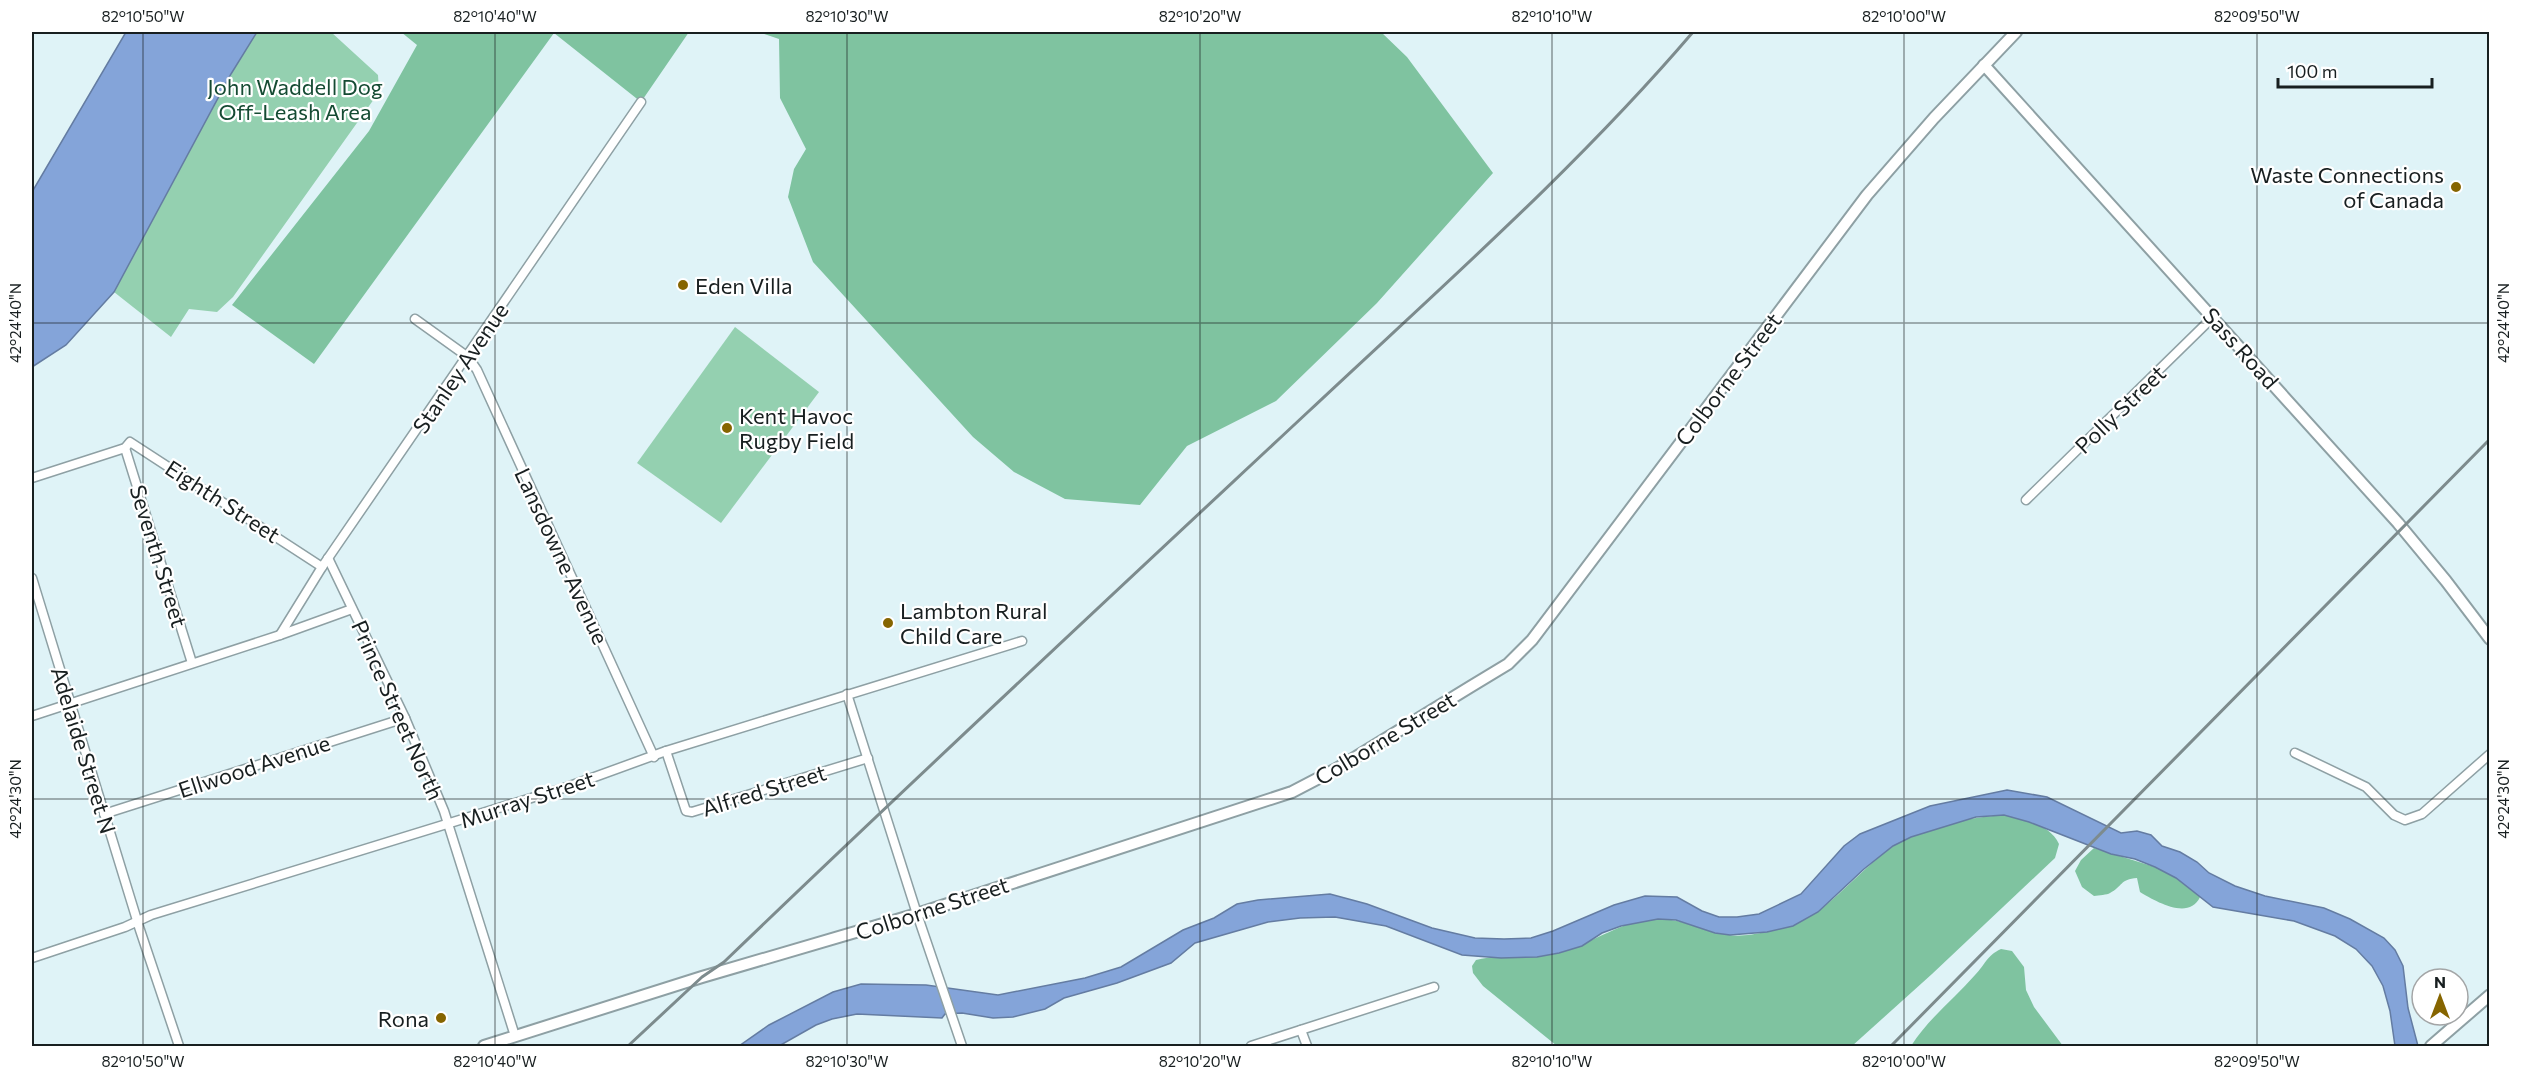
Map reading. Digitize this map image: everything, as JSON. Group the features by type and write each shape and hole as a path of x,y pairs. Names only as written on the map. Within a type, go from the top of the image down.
{"street":[{"name":"Colborne Street","path":"484,1047 710,975 917,914 1292,792 1356,757 1508,664 1532,640 1867,195 2016,32"},
{"name":"Sass Road","path":"1984,65 2402,528 2490,639"},
{"name":"Stanley Avenue","path":"280,635 328,558 641,102"},
{"name":"Polly Street","path":"2026,500 2213,317"},
{"path":"415,320 468,357"},
{"name":"Lansdowne Avenue","path":"468,357 477,370 654,757"},
{"name":"Eighth Street","path":"125,448 130,442 150,453 322,567"},
{"path":"32,478 125,448"},
{"name":"Seventh Street","path":"125,448 192,663"},
{"name":"Prince Street North","path":"328,558 405,718 447,824 515,1036"},
{"name":"Adelaide Street N","path":"32,578 104,814 179,1047"},
{"path":"32,716 280,635 352,609"},
{"name":"Murray Street","path":"32,958 138,922 151,915 567,787 666,751 1022,641"},
{"path":"848,694 917,914 962,1047"},
{"name":"Ellwood Avenue","path":"104,814 405,718"},
{"name":"Alfred Street","path":"666,751 686,811 692,812 868,758"},
{"path":"2295,753 2366,787 2394,815 2405,820 2422,814 2490,754"},
{"path":"1251,1047 1434,987"},
{"path":"2435,1043 2490,996"},
{"path":"1302,1030 1307,1047"}],"green space":[{"name":"John Waddell Dog Off-Leash Area","path":"257,32 331,32 378,75 379,92 233,297 217,312 189,309 171,337 114,292 231,74"},
{"path":"401,32 689,32 641,102 554,33 314,364 232,305 369,131 417,45"},
{"path":"758,32 1381,32 1407,57 1493,173 1377,303 1276,401 1187,446 1140,505 1065,499 1014,472 973,437 813,262 788,197 794,169 806,149 780,98 779,39"},
{"name":"Kent Havoc Rugby Field","path":"735,327 819,392 721,523 637,463"},
{"path":"2004,815 2043,827 2055,837 2059,844 2055,858 1852,1046 1557,1046 1483,986 1473,973 1472,966 1476,960 1539,956 1561,952 1621,927 1646,920 1677,921 1733,936 1772,931 1802,920 1820,910 1882,854 1904,840 1946,824"},
{"path":"2094,848 2155,867 2176,878 2200,897 2188,908 2172,907 2140,892 2137,878 2124,882 2109,894 2094,896 2082,887 2075,871 2081,860"},
{"path":"2001,949 2012,951 2024,967 2026,990 2034,1007 2063,1046 1911,1046 1925,1027 1979,971 1989,957"}],"water":[{"path":"126,32 257,32 231,74 114,292 66,345 32,367 32,192"},
{"path":"2007,790 2047,797 2121,833 2137,831 2151,835 2162,846 2180,852 2197,862 2209,873 2235,886 2265,896 2324,908 2350,919 2384,938 2395,950 2403,966 2410,1027 2413,1027 2418,1046 2395,1046 2390,1011 2383,986 2372,966 2356,949 2335,936 2294,921 2213,907 2176,878 2155,867 2135,859 2111,854 2029,822 2004,815 1976,817 1911,837 1893,846 1864,869 1818,912 1793,926 1767,932 1730,935 1715,933 1676,920 1658,919 1621,926 1602,933 1582,946 1559,953 1537,957 1501,958 1462,955 1386,926 1335,917 1300,918 1268,922 1195,943 1171,963 1117,983 1064,998 1045,1009 1013,1017 993,1018 962,1013 945,1014 942,1018 857,1014 816,1025 779,1046 739,1046 769,1025 833,992 861,984 926,985 998,995 1085,978 1121,967 1183,930 1214,918 1237,904 1258,900 1330,894 1367,904 1432,928 1475,938 1504,939 1531,938 1614,905 1645,896 1677,897 1702,911 1719,917 1759,914 1801,894 1844,846 1860,834 1930,806"}],"railway":[{"path":"628,1046 702,977 724,962 1015,685 1506,227 1602,132 1693,32"},
{"path":"1891,1046 2490,439"}],"place":[{"name":"Waste Connections of Canada","path":"2456,187"},
{"name":"Eden Villa","path":"683,285"},
{"name":"Kent Havoc Rugby Field","path":"727,428"},
{"name":"Lambton Rural Child Care","path":"888,623"},
{"name":"Rona","path":"441,1018"}]}
